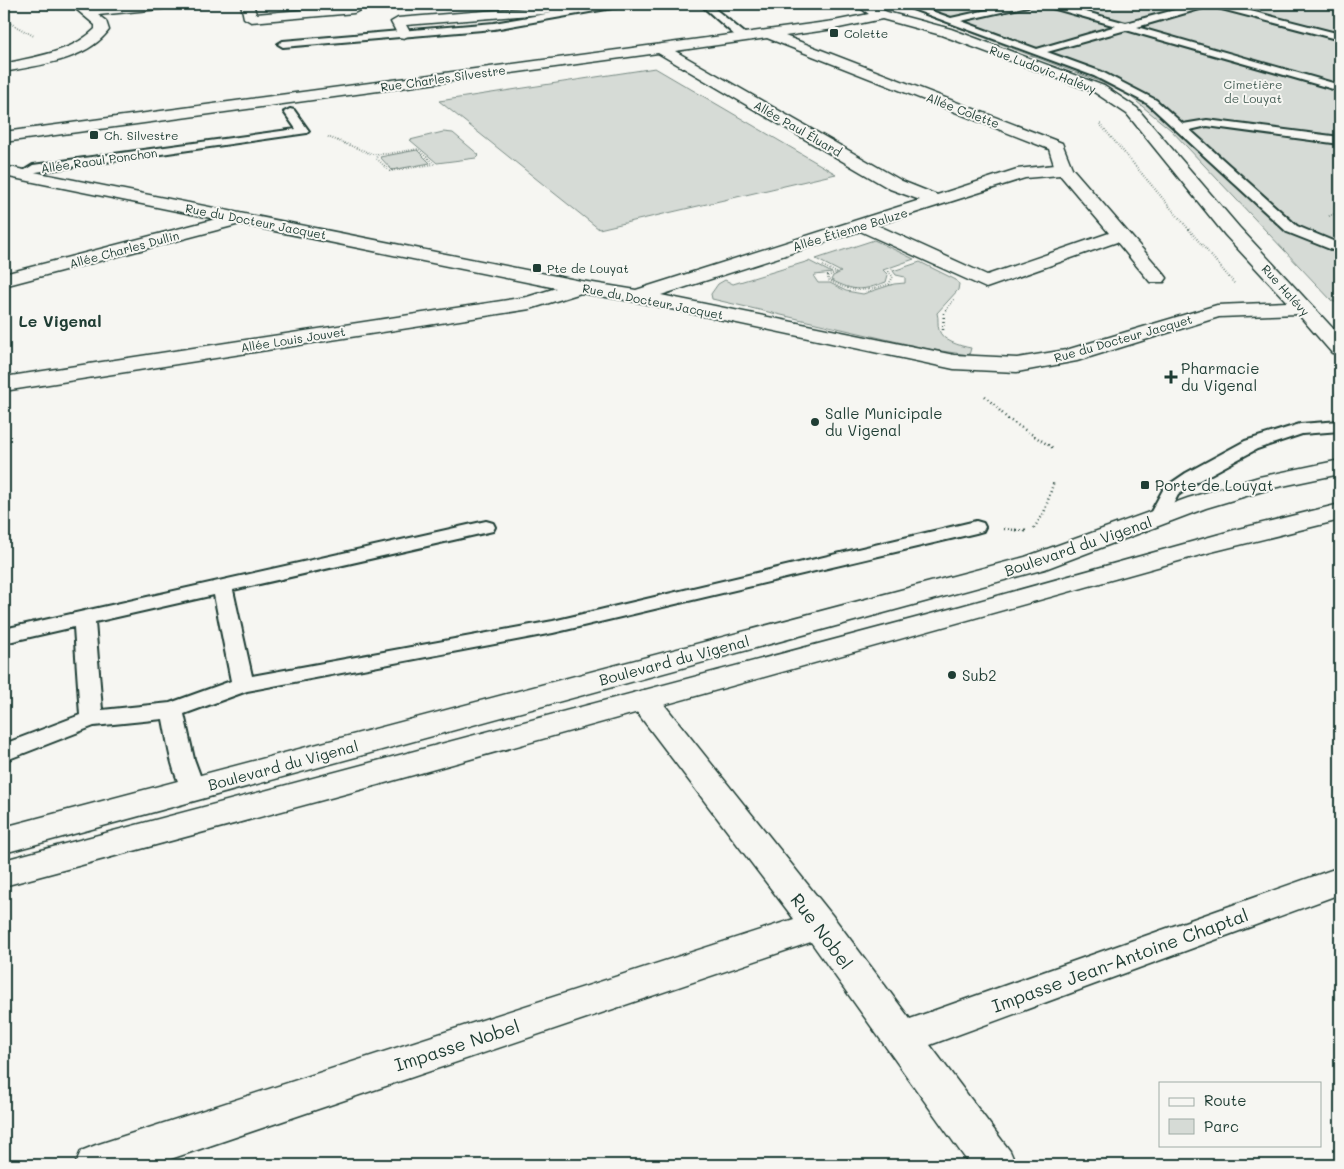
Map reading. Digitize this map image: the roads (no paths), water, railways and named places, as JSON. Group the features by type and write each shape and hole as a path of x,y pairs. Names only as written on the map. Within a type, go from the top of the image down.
{"street":[{"path":"82,8 175,4"},
{"path":"247,4 251,18 354,9 366,4"},
{"path":"404,34 398,22 617,4"},
{"name":"Rue Ludovic Halévy","path":"860,4 882,15 946,32 1099,89 1132,111 1232,231"},
{"path":"4,68 68,53 88,43 102,30 100,24 82,8"},
{"name":"Rue Charles Silvestre","path":"4,137 767,34 858,21 882,15"},
{"name":"Allée Colette","path":"767,34 1056,146 1064,169 1157,278"},
{"name":"Allée Paul Éluard","path":"660,48 896,184 938,201"},
{"name":"Allée Étienne Baluze","path":"638,296 1024,173 1064,169"},
{"name":"Rue du Docteur Jacquet","path":"4,171 581,287 638,296 954,362 1017,365 1069,356 1217,311 1302,308"},
{"name":"Allée Charles Dullin","path":"4,280 244,218"},
{"path":"862,225 986,282 1120,235"},
{"name":"Rue Halévy","path":"1232,231 1339,346"},
{"name":"Allée Louis Jouvet","path":"4,384 530,303 581,287"},
{"name":"Boulevard du Vigenal","path":"4,840 1035,563 1197,503 1268,482 1340,467"},
{"name":"Boulevard du Vigenal","path":"4,873 174,829 1013,601 1265,529 1340,512"},
{"name":"Rue Nobel","path":"644,700 818,925 995,1165"},
{"name":"Impasse Jean-Antoine Chaptal","path":"901,1039 1340,880"},
{"name":"Impasse Nobel","path":"96,1165 818,925"}],"lane":[{"path":"704,4 743,37"},
{"path":"904,4 954,20 1098,74 1152,102 1292,228 1340,249"},
{"path":"954,20 1025,4"},
{"path":"1048,4 1340,88"},
{"path":"1036,52 1206,4"},
{"path":"1213,4 1340,37"},
{"path":"283,44 404,34"},
{"name":"Allée Raoul Ponchon","path":"23,175 33,169 303,132 290,112"},
{"path":"1181,128 1207,123 1340,140"},
{"path":"1156,519 1170,492 1192,477 1251,445 1300,429 1340,426"},
{"path":"4,636 486,527"},
{"path":"4,753 91,719 172,710 242,685 553,627 976,527"},
{"path":"222,587 242,685"},
{"path":"84,618 91,719"},
{"path":"172,710 182,759 193,789"}],"place":[{"name":"Colette","path":"834,33"},
{"name":"Ch. Silvestre","path":"94,135"},
{"name":"Pte de Louyat","path":"537,268"},
{"name":"Pharmacie du Vigenal","path":"1171,377"},
{"name":"Salle Municipale du Vigenal","path":"815,422"},
{"name":"Porte de Louyat","path":"1145,485"},
{"name":"Sub2","path":"952,675"}],"district":[{"name":"Le Vigenal","path":"60,320"}],"park label":[{"name":"Cimetière de Louyat","path":"1253,91"}]}
